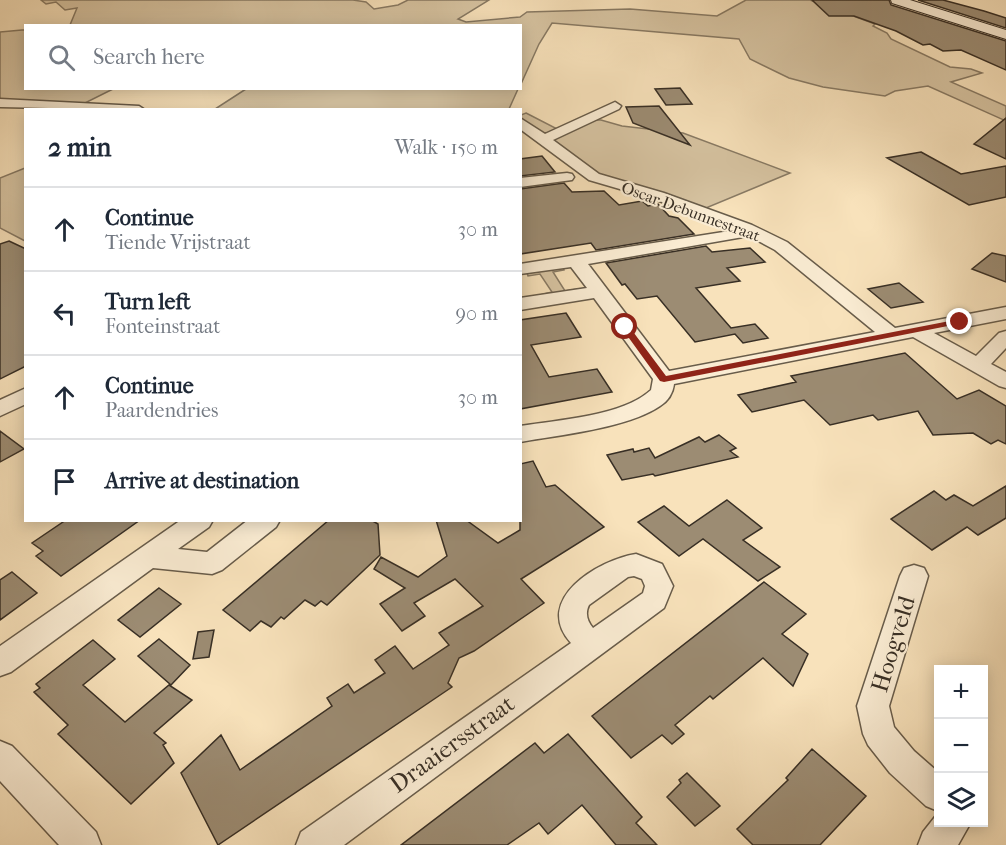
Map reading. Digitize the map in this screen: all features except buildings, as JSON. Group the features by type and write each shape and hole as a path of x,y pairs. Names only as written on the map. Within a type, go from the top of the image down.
{"main road":[{"path":"897,0 1006,35"}],"street":[{"path":"0,103 99,108"},
{"path":"543,140 615,106"},
{"name":"Oscar Debunnestraat","path":"522,124 594,177 659,196 746,228 781,246 891,335"},
{"path":"522,183 567,177"},
{"path":"522,269 741,234"},
{"path":"522,434 617,416 651,403 662,392 664,379 576,261"},
{"path":"524,298 599,292"},
{"path":"664,379 1006,313"},
{"path":"915,330 1006,381"},
{"path":"978,365 1006,337"},
{"path":"0,409 24,396"},
{"path":"0,663 197,522"},
{"path":"149,557 212,563 264,522"},
{"name":"Hoogveld","path":"914,576 873,706 879,734 902,762 934,790"},
{"name":"Draaiersstraat","path":"314,845 590,644"},
{"path":"0,757 83,845"},
{"path":"936,845 950,827"}],"shaded area":[{"path":"41,0 353,0 366,2 374,9 398,5 408,0 489,0 458,19 466,22 520,17 527,12 630,9 717,16 746,0 810,0 875,24 873,26 887,33 891,39 950,67 971,69 982,73 951,82 1006,106 1006,121 928,86 895,91 885,96 823,87 789,78 750,59 739,39 552,23 539,44 522,82 522,24 70,24 77,8 65,10 56,2 46,4"},
{"path":"24,30 24,90 111,90 83,104 0,99 0,32"},
{"path":"244,90 518,90 509,108 217,108"},
{"path":"526,113 557,129 588,120 601,120 622,126 683,133 790,173 706,208 603,176 522,122 522,115"},
{"path":"24,169 24,240 0,228 0,178"},
{"path":"563,267 564,270 553,272 565,291 577,289 579,291 542,298 540,295 552,292 540,274 528,276 527,273"}],"route":[{"path":"625,327 664,379 960,322"}]}
